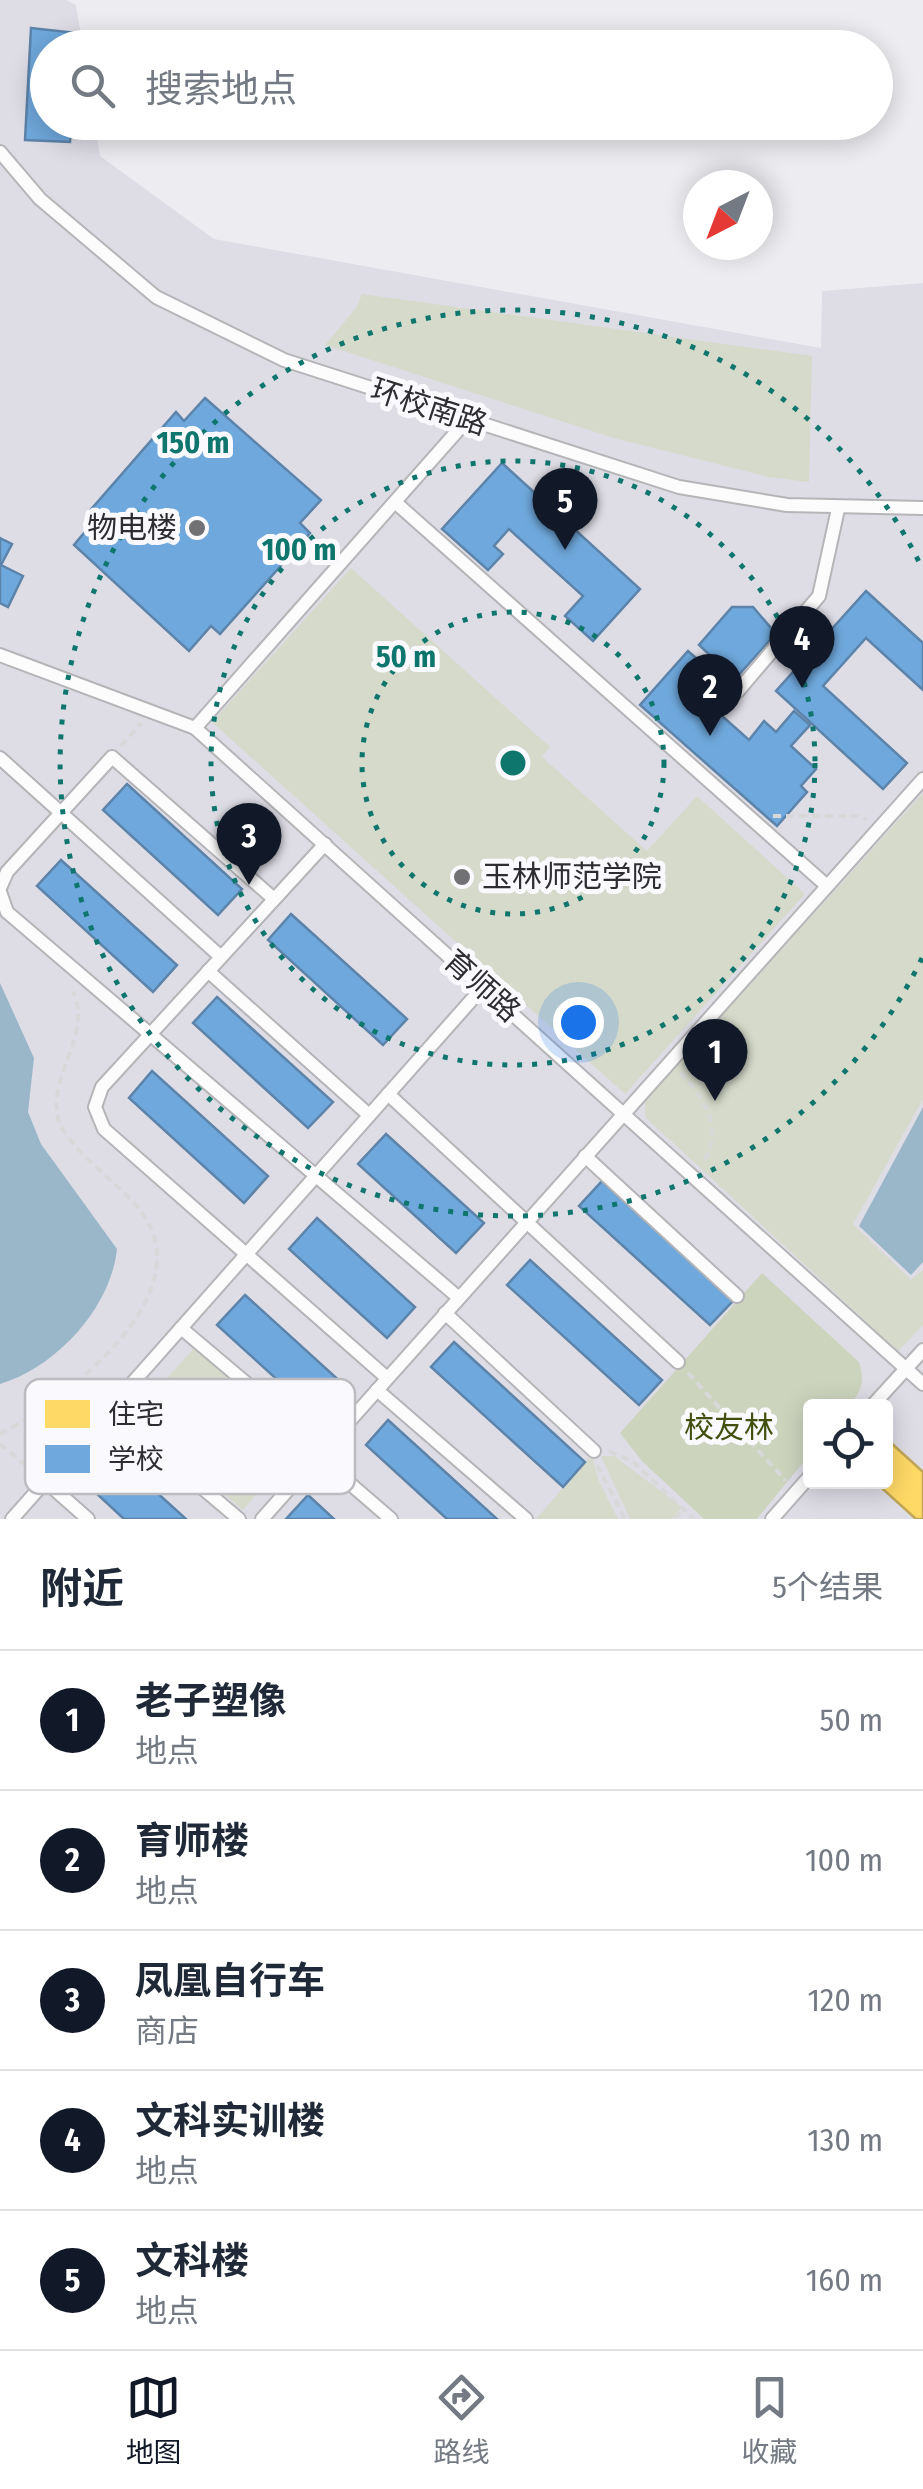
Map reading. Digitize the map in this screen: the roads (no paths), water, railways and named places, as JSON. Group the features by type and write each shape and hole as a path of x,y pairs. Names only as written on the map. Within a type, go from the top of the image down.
{"lane":[{"name":"环校南路","path":"0,152 73,230 156,297 284,360 679,486 730,498 838,508 923,508"},
{"path":"195,728 467,420"},
{"path":"395,502 826,886"},
{"path":"738,691 819,596 838,508"},
{"name":"育师路","path":"0,655 195,728 923,1384"},
{"path":"0,758 221,957"},
{"path":"274,900 112,758 7,872 0,890 7,912 459,1298"},
{"path":"355,1415 923,779"},
{"path":"325,844 102,1087 96,1107 104,1128 387,1378"},
{"path":"208,971 369,1115"},
{"path":"135,1379 483,987"},
{"path":"388,1094 678,1362"},
{"path":"585,1156 737,1296"},
{"path":"445,1313 594,1451"},
{"path":"180,1328 238,1379"},
{"path":"878,1399 923,1350"},
{"path":"377,1390 526,1519"},
{"path":"772,1519 803,1484"},
{"path":"355,1485 391,1519"},
{"path":"12,1519 34,1494"},
{"path":"60,1494 88,1519"},
{"path":"210,1494 239,1519"},
{"path":"262,1519 284,1494"}],"water":[{"path":"0,983 34,1058 28,1112 41,1144 117,1249 104,1292 78,1332 41,1364 0,1384"},
{"path":"923,1107 923,1262 911,1275 859,1226"}],"place":[{"name":"物电楼","path":"197,528"},
{"name":"文科楼","path":"565,550"},
{"name":"文科实训楼","path":"802,688"},
{"name":"育师楼","path":"710,736"},
{"name":"玉林师范学院","path":"462,877"},
{"name":"凤凰自行车","path":"249,885"},
{"name":"老子塑像","path":"715,1101"}],"park label":[{"name":"校友林","path":"729,1428"}]}
